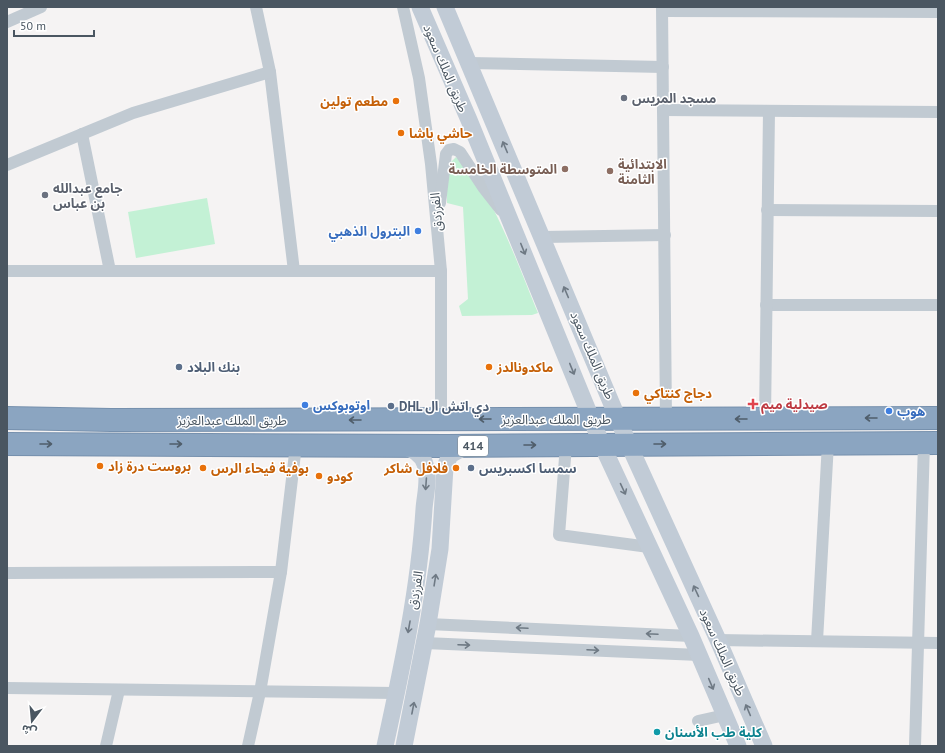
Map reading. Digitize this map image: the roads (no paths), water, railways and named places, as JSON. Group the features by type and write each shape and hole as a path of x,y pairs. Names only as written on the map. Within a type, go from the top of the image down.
{"highway":[{"name":"طريق الملك عبدالعزيز","path":"7,418 938,418"},
{"name":"طريق الملك عبدالعزيز","path":"7,444 466,446 931,443"}],"street":[{"path":"7,22 41,7"},
{"path":"256,7 270,72 294,271"},
{"name":"الفرزدق","path":"403,7 418,78 431,164 437,222 441,272 441,419"},
{"name":"طريق الملك سعود","path":"420,7 512,223 602,445 699,655 738,746"},
{"name":"طريق الملك سعود","path":"445,7 543,237 629,445 718,640 764,746"},
{"path":"666,419 662,9 859,9 938,12"},
{"path":"469,63 663,67"},
{"path":"7,165 133,112 270,72"},
{"path":"469,120 489,110"},
{"path":"663,110 938,112"},
{"path":"765,418 769,111"},
{"path":"82,134 110,271"},
{"path":"437,222 446,154 449,150 454,149 460,152 483,187 512,223"},
{"path":"768,210 938,211"},
{"path":"543,237 664,235"},
{"path":"7,271 441,272"},
{"path":"766,305 938,305"},
{"path":"817,641 828,443"},
{"path":"915,746 918,643 931,443"},
{"path":"248,746 260,692 281,572 296,445"},
{"name":"الفرزدق","path":"385,746 396,693 422,544 427,472 423,458 419,454 401,445"},
{"path":"566,445 559,535 650,547"},
{"name":"الفرزدق","path":"404,746 425,643 440,549 445,467 450,455 466,446"},
{"path":"7,572 281,572"},
{"path":"428,624 690,636"},
{"path":"718,640 938,643"},
{"path":"425,643 699,655"},
{"path":"7,688 396,693"},
{"path":"106,746 119,690"},
{"path":"698,721 725,716"}],"place":[{"name":"مسجد المريس","path":"624,98"},
{"name":"مطعم تولين","path":"396,101"},
{"name":"حاشي باشا","path":"401,133"},
{"name":"المتوسطة الخامسة","path":"565,169"},
{"name":"الابتدائية الثامنة","path":"610,171"},
{"name":"جامع عبدالله بن عباس","path":"45,195"},
{"name":"البترول الذهبي","path":"418,231"},
{"name":"بنك البلاد","path":"179,367"},
{"name":"ماكدونالدز","path":"489,367"},
{"name":"دجاج كنتاكي","path":"636,393"},
{"name":"صيدلية ميم","path":"753,404"},
{"name":"اوتوبوكس","path":"305,405"},
{"name":"DHL دي اتش ال","path":"391,406"},
{"name":"هوب","path":"889,411"},
{"name":"بروست درة زاد","path":"100,466"},
{"name":"بوفية فيحاء الرس","path":"203,468"},
{"name":"فلافل شاكر","path":"456,468"},
{"name":"سمسا اكسبريس","path":"471,468"},
{"name":"كودو","path":"319,476"},
{"name":"كلية طب الأسنان","path":"657,732"}]}
